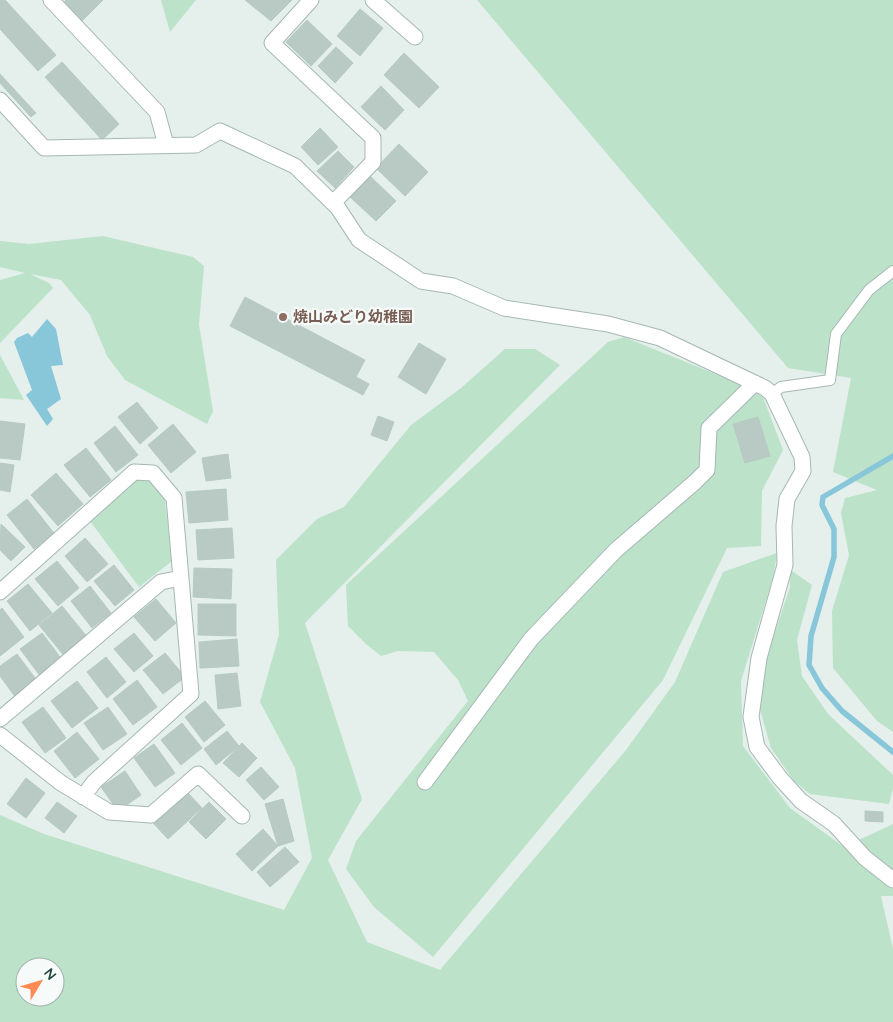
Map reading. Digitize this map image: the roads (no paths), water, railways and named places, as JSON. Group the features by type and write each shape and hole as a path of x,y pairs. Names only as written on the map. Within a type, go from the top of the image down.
{"street":[{"path":"51,0 157,112 166,145"},
{"path":"311,0 272,43 373,138 373,162 333,203"},
{"path":"373,0 415,37"},
{"path":"0,100 44,148 196,145 220,131 295,166 338,208 359,240 421,282 453,286 504,308 608,324 660,338 755,383 772,394 802,457 803,471 786,498 784,526 785,566 759,658 752,717 758,747 780,778 801,801 834,824 865,858 893,880"},
{"path":"425,782 531,639 616,550 707,470 709,428 755,383"},
{"path":"0,592 134,472 153,473 174,498 191,694 94,782 83,797"},
{"path":"0,719 161,582 181,578"},
{"path":"0,735 61,783 109,812 151,815 198,774 242,816"}],"lane":[{"path":"772,394 781,387 830,380 836,334 869,290 893,271"}],"water":[{"path":"47,319 56,329 63,365 51,366 61,399 47,409 53,419 47,426 26,395 32,390 14,342 17,338 28,333 32,337"}],"waterway":[{"path":"893,456 823,497 822,505 834,529 834,557 811,636 809,665 822,688 842,711 893,752"}],"place":[{"name":"焼山みどり幼稚園","path":"283,317"}]}
